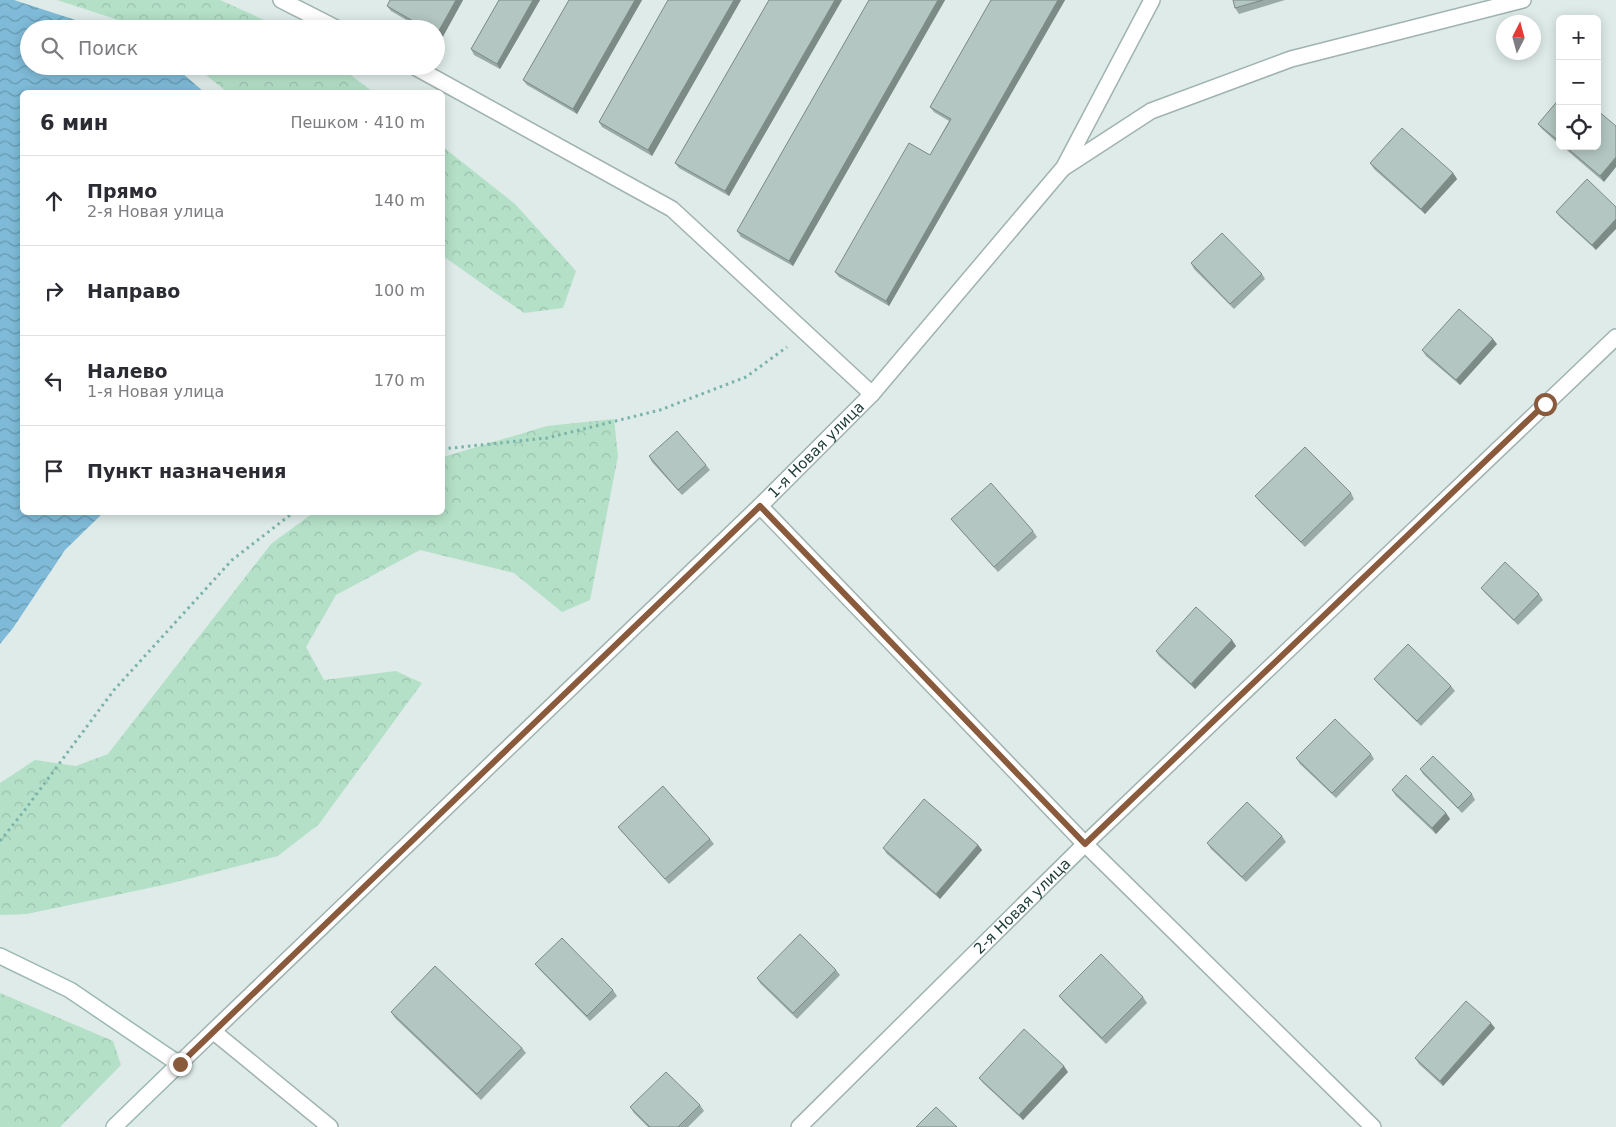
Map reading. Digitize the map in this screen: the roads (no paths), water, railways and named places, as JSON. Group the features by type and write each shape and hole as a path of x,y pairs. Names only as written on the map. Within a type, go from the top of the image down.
{"street":[{"path":"280,0 320,20"},
{"path":"1064,167 1152,0"},
{"path":"1064,167 1151,111 1263,70 1291,60 1522,0"},
{"path":"429,75 672,209 872,394"},
{"name":"1-я Новая улица","path":"114,1127 760,506 872,394 1064,167"},
{"name":"2-я Новая улица","path":"799,1127 1085,844 1616,337"},
{"path":"760,506 1085,844 1373,1127"},
{"path":"0,956 70,990 180,1064"},
{"path":"214,1032 330,1127"}],"water":[{"path":"0,0 14,0 75,20 20,20 20,75 184,75 202,90 20,90 20,515 101,515 65,550 13,628 0,644"}]}
